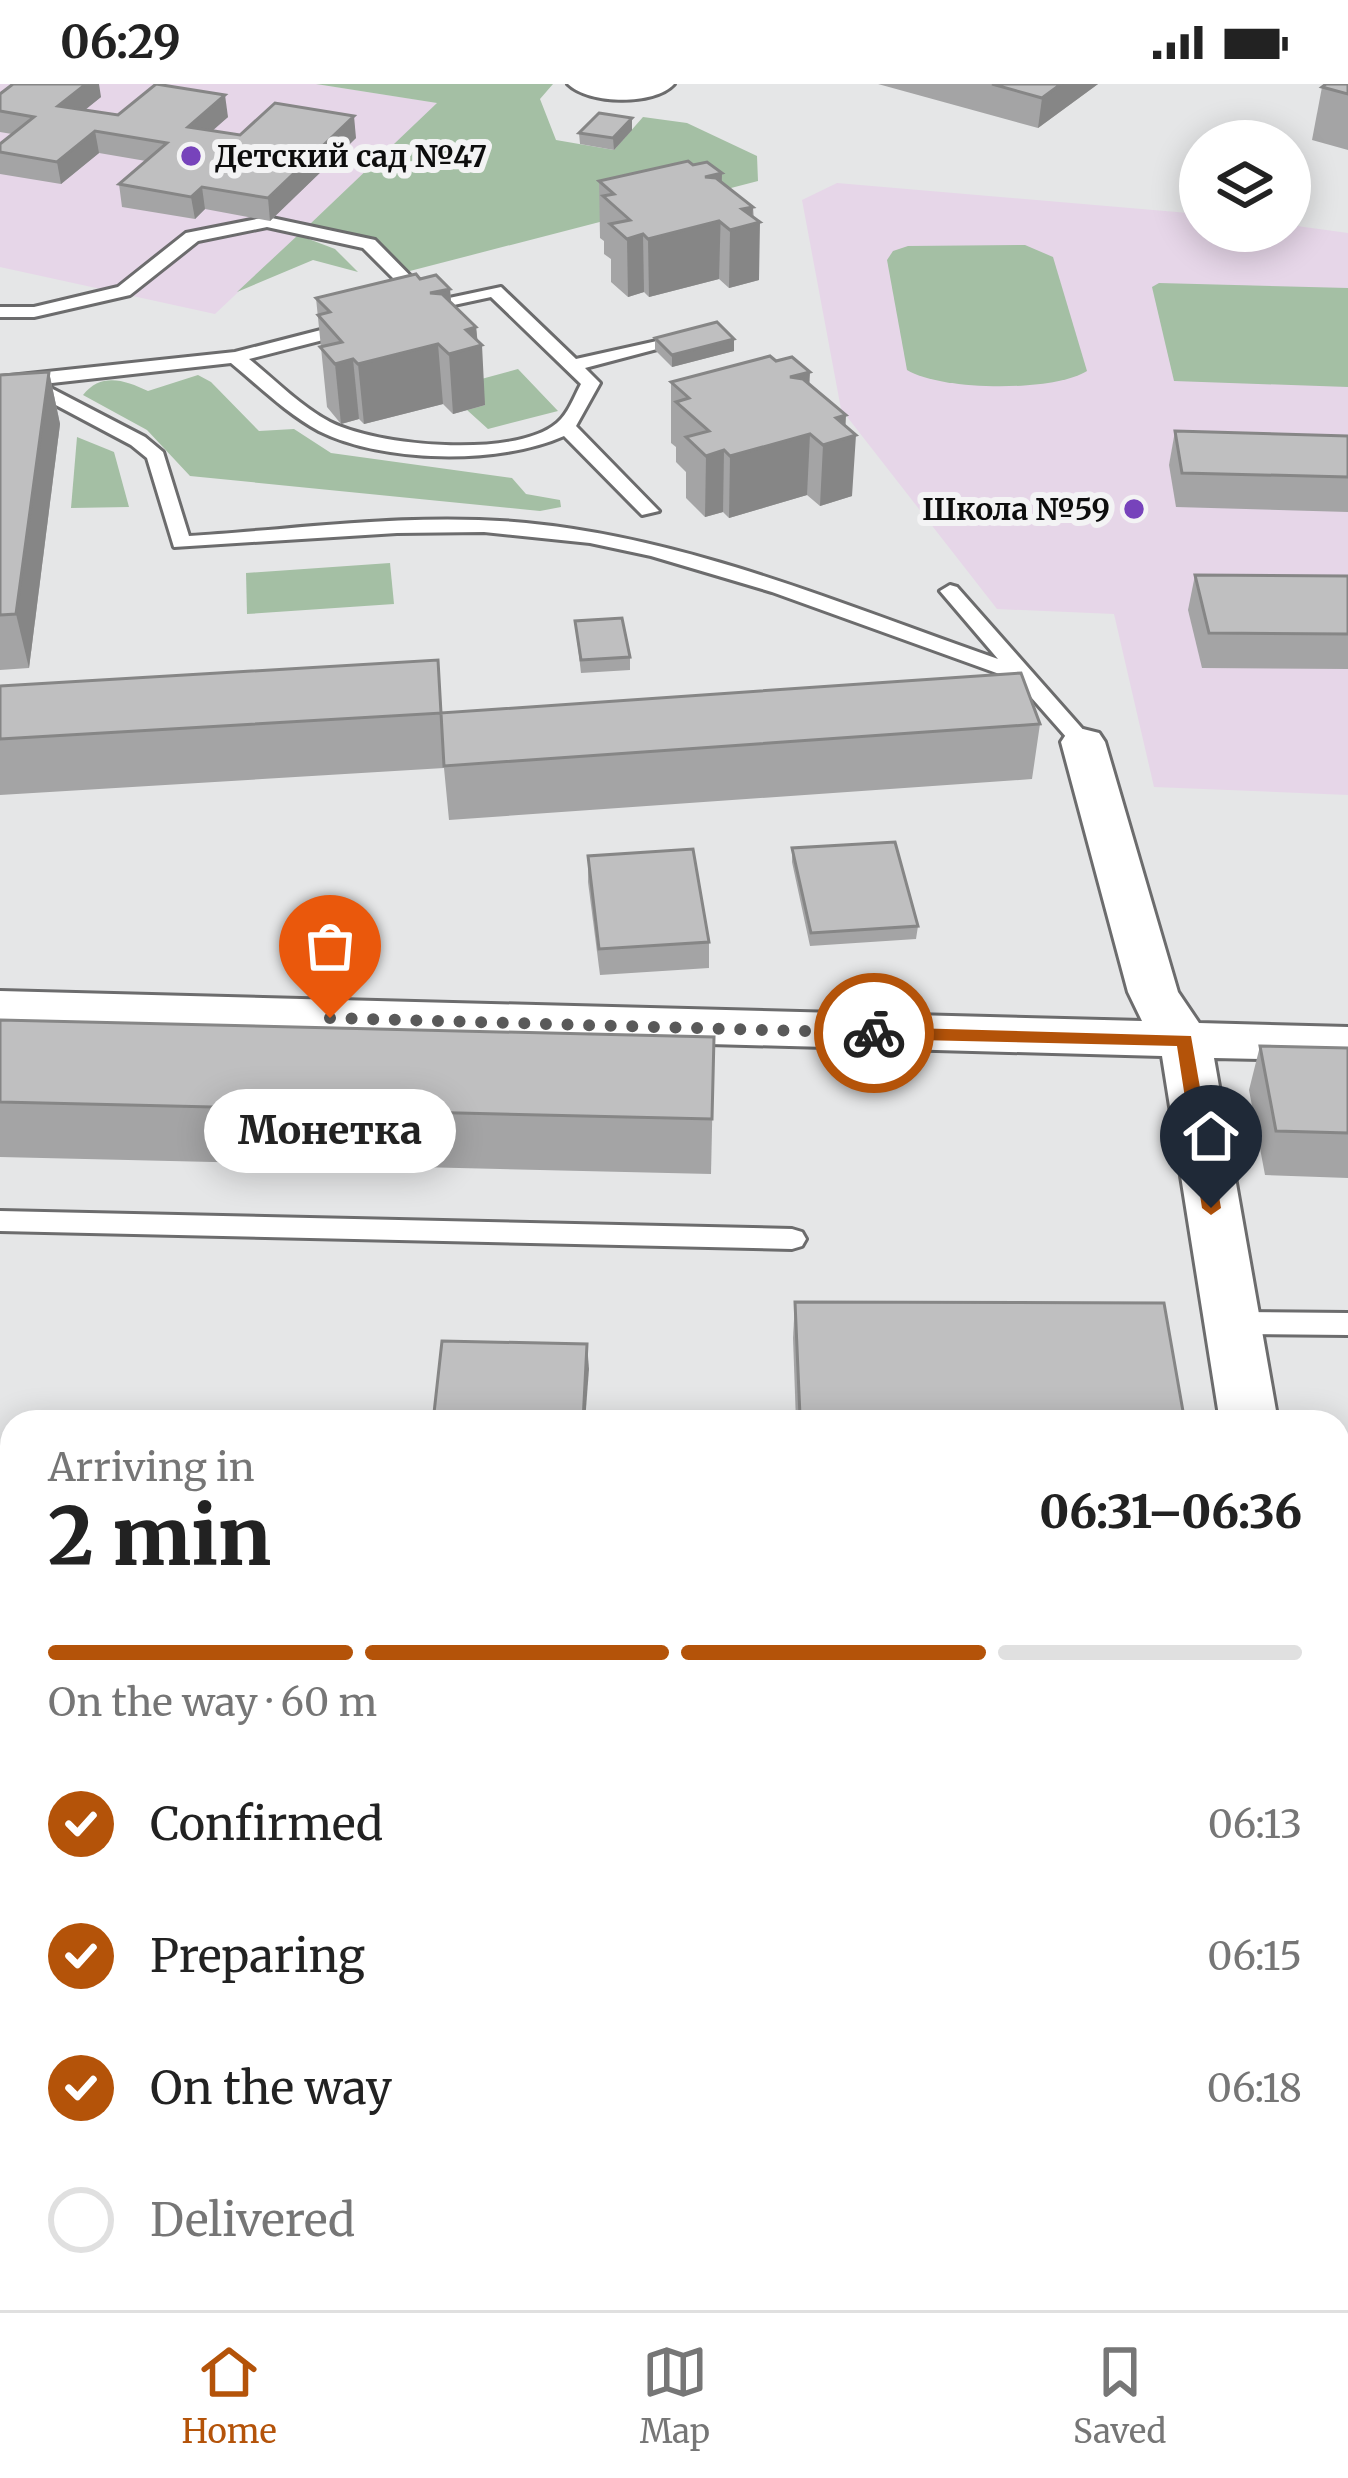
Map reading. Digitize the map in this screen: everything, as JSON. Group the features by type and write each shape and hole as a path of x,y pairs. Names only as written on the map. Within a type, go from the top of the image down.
{"street":[{"path":"583,84 641,92 659,84"},
{"path":"1083,742 1153,992 1161,1011 1185,1040 1247,1410"},
{"path":"0,1008 1348,1044"}],"lane":[{"path":"0,312 40,311 124,291 192,237 228,225 267,222 369,244 431,307"},
{"path":"235,357 326,428 369,442 496,448 544,439 566,427 591,383 495,291 387,318"},
{"path":"11,381 235,357 366,323"},
{"path":"574,364 650,345"},
{"path":"11,381 138,441 156,456 181,543 435,528 526,529 623,546 719,571 1024,675"},
{"path":"566,427 649,511"},
{"path":"950,591 1083,742"},
{"path":"0,1221 792,1239"},
{"path":"1235,1323 1348,1324"}],"shaded area":[{"name":"Детский сад №47","path":"0,84 316,84 438,103 215,314 0,267"},
{"name":"Школа №59","path":"837,183 1179,212 1179,252 1311,252 1311,228 1348,233 1348,795 1154,787 1114,614 997,609 841,409 802,200"}],"green space":[{"path":"316,84 553,84 540,99 556,140 614,150 643,117 687,123 757,156 758,181 406,272 373,237 309,225 437,103"},
{"path":"298,235 335,249 358,272 313,260 237,292"},
{"path":"1025,245 1053,257 1087,371 1050,383 997,386 945,382 907,370 887,260 893,251 908,246"},
{"path":"1159,283 1348,288 1348,387 1174,381 1152,287"},
{"path":"518,369 558,411 488,429 467,410 485,405 474,381"},
{"path":"198,375 211,382 259,431 294,429 331,453 512,478 526,494 560,500 561,507 540,511 190,476 147,430 83,395 105,381 122,381 148,391"},
{"path":"77,437 114,452 129,507 71,508"},
{"path":"390,563 394,604 247,614 246,573"}],"building":[{"path":"13,84 86,84 58,106 118,115 156,84 225,95 188,127 240,135 275,103 354,116 268,198 202,187 191,197 119,184 167,143 95,131 57,162 0,152 0,144 34,117 0,111 0,94"},
{"path":"992,84 1061,84 1042,98"},
{"path":"1348,84 1348,94 1322,87"},
{"path":"599,113 632,118 613,138 579,133"},
{"path":"688,161 693,165 707,162 722,173 705,177 716,178 753,207 742,209 760,222 730,230 719,221 648,239 643,234 627,239 610,224 630,220 603,196 614,194 599,181"},
{"path":"416,274 420,279 436,275 450,289 430,293 442,294 476,327 466,330 482,345 449,354 438,344 358,364 353,359 335,364 320,347 342,342 318,315 330,312 316,298"},
{"path":"717,322 734,339 672,355 655,338"},
{"path":"770,356 776,361 792,357 810,372 790,377 803,379 846,415 836,418 856,435 823,445 810,434 730,456 724,450 706,456 686,437 709,431 676,402 689,398 671,382"},
{"path":"49,372 16,614 0,615 0,375"},
{"path":"1175,431 1348,436 1348,477 1182,473"},
{"path":"1195,575 1348,576 1348,634 1209,633"},
{"path":"622,618 630,657 581,660 575,621"},
{"path":"438,660 441,713 0,739 0,686"},
{"path":"1021,673 1040,724 444,766 441,713"},
{"path":"895,842 918,926 811,933 792,848"},
{"path":"693,849 709,942 599,949 588,856"},
{"path":"0,1020 714,1037 712,1119 0,1102"},
{"path":"1260,1046 1348,1048 1348,1133 1276,1131"},
{"path":"795,1302 1164,1303 1183,1410 800,1410"},
{"path":"442,1341 587,1344 584,1410 434,1410"}],"way so far":[{"path":"330,1018 874,1033"}],"place":[{"name":"Детский сад №47","path":"191,156"},
{"name":"Школа №59","path":"1134,509"},
{"name":"Монетка","path":"330,1018"}],"route":[{"path":"874,1033 1185,1040 1211,1208"}]}
